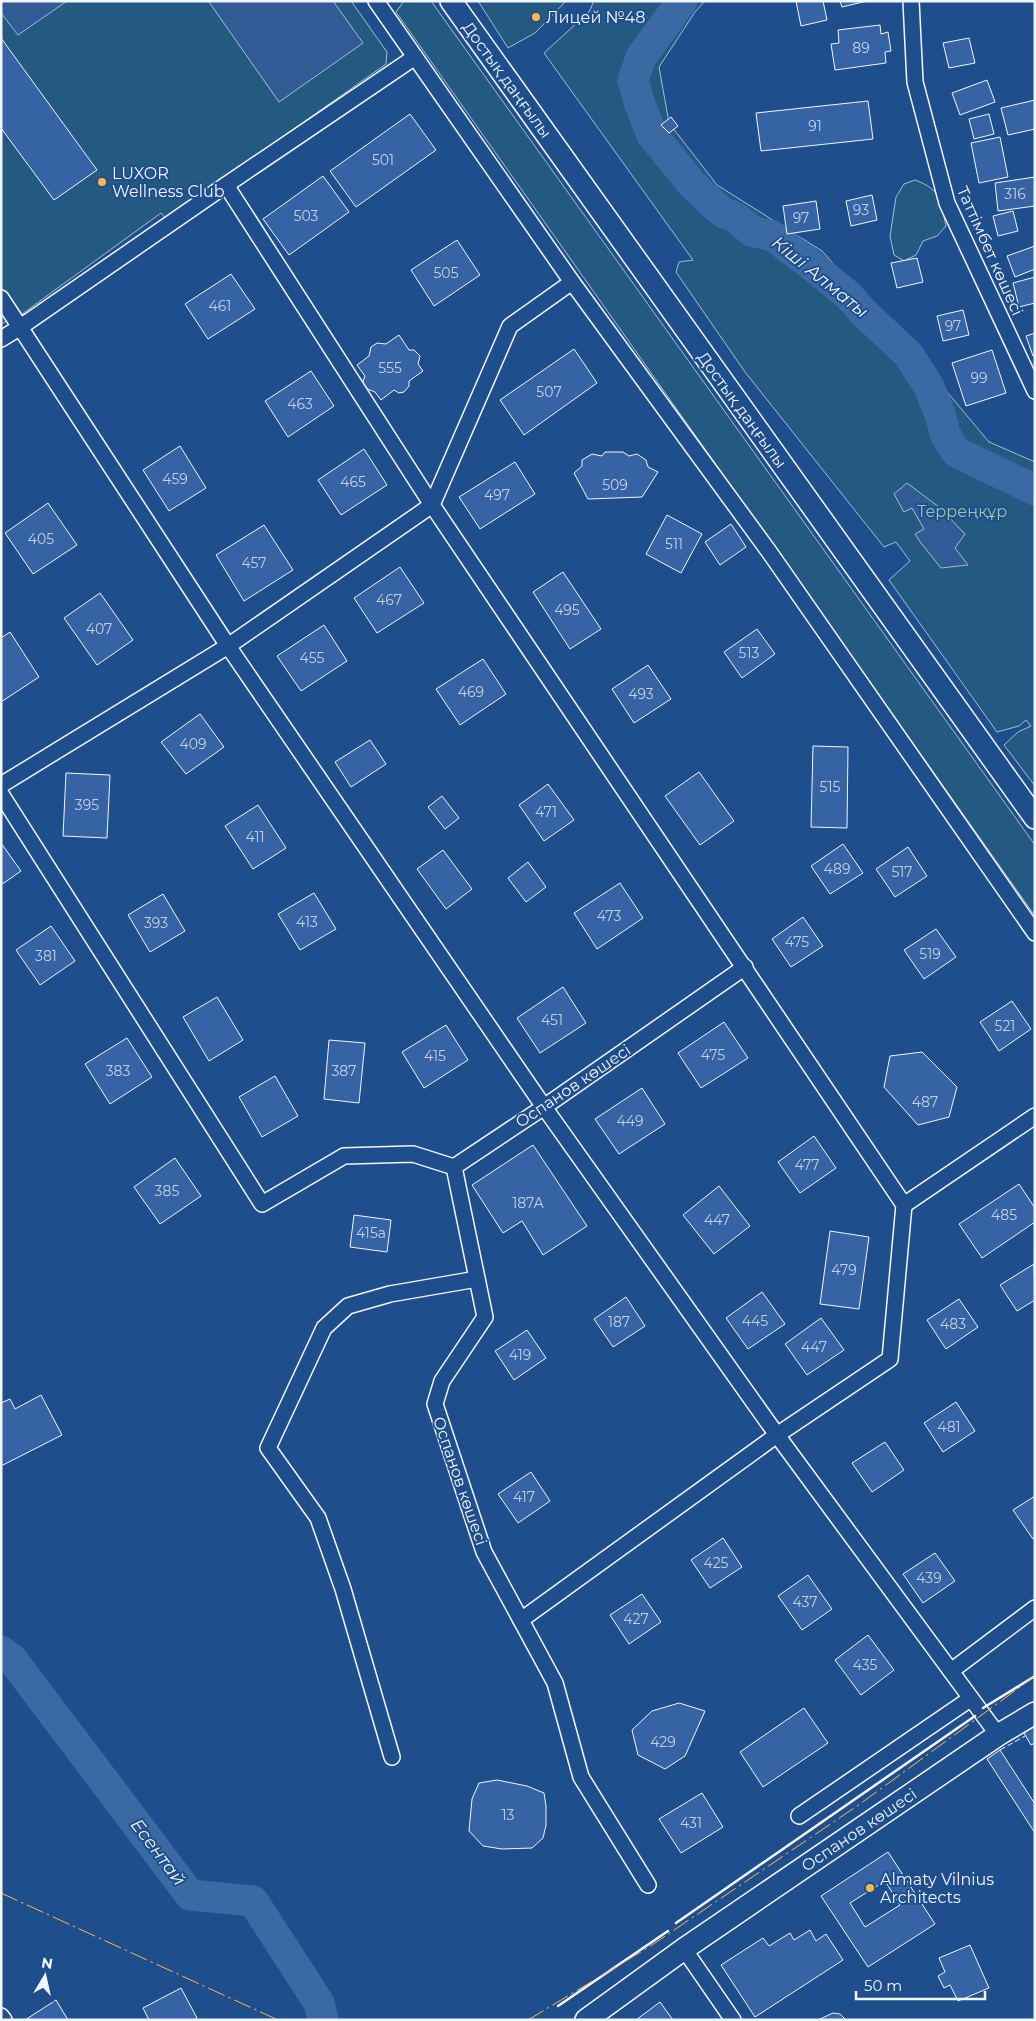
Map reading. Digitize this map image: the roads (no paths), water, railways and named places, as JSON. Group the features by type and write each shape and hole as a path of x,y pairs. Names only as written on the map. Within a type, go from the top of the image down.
{"main road":[{"name":"Достық даңғылы","path":"450,1 1035,818"},
{"name":"Оспанов көшесі","path":"586,2020 684,1948 998,1735 1035,1713"}],"street":[{"path":"376,1 572,282 770,553 1035,933"},
{"name":"Таттімбет көшесі","path":"910,1 915,82 947,203 1035,391"},
{"path":"1,339 20,328 415,57"},
{"path":"226,185 432,505 904,1205 890,1359 777,1435 521,1620"},
{"path":"1,785 228,646 432,505 510,326 572,282"},
{"path":"1,298 228,646 544,1107 777,1435 998,1735"},
{"path":"1,794 262,1204 344,1156 413,1154 454,1167"},
{"name":"Оспанов көшесі","path":"648,1885 581,1777 555,1684 484,1552 435,1404 442,1381 485,1317 454,1167 544,1107 745,967"},
{"path":"904,1205 1035,1116"},
{"path":"392,1757 343,1589 318,1518 268,1448 324,1328 348,1306 390,1294 477,1279"},
{"path":"951,1671 1035,1608"},
{"path":"799,1816 970,1699"},
{"path":"684,1948 733,2020"},
{"path":"1,2016 4,2020"}],"waterway":[{"name":"Кіші Алматы","path":"682,1 641,57 633,80 639,102 652,135 692,184 714,205 724,213 735,217 753,232 771,235 805,260 848,295 864,313 909,355 929,387 941,417 945,434 956,452 1035,490"},
{"name":"Есентай","path":"1,1651 12,1659 190,1895 253,1901 319,2003 323,2020"}],"place":[{"name":"Лицей №48","path":"536,17"},
{"name":"LUXOR Wellness Club","path":"102,182"},
{"name":"Almaty Vilnius Architects","path":"870,1888"}],"park label":[{"name":"Терреңқұр","path":"962,511"}]}
